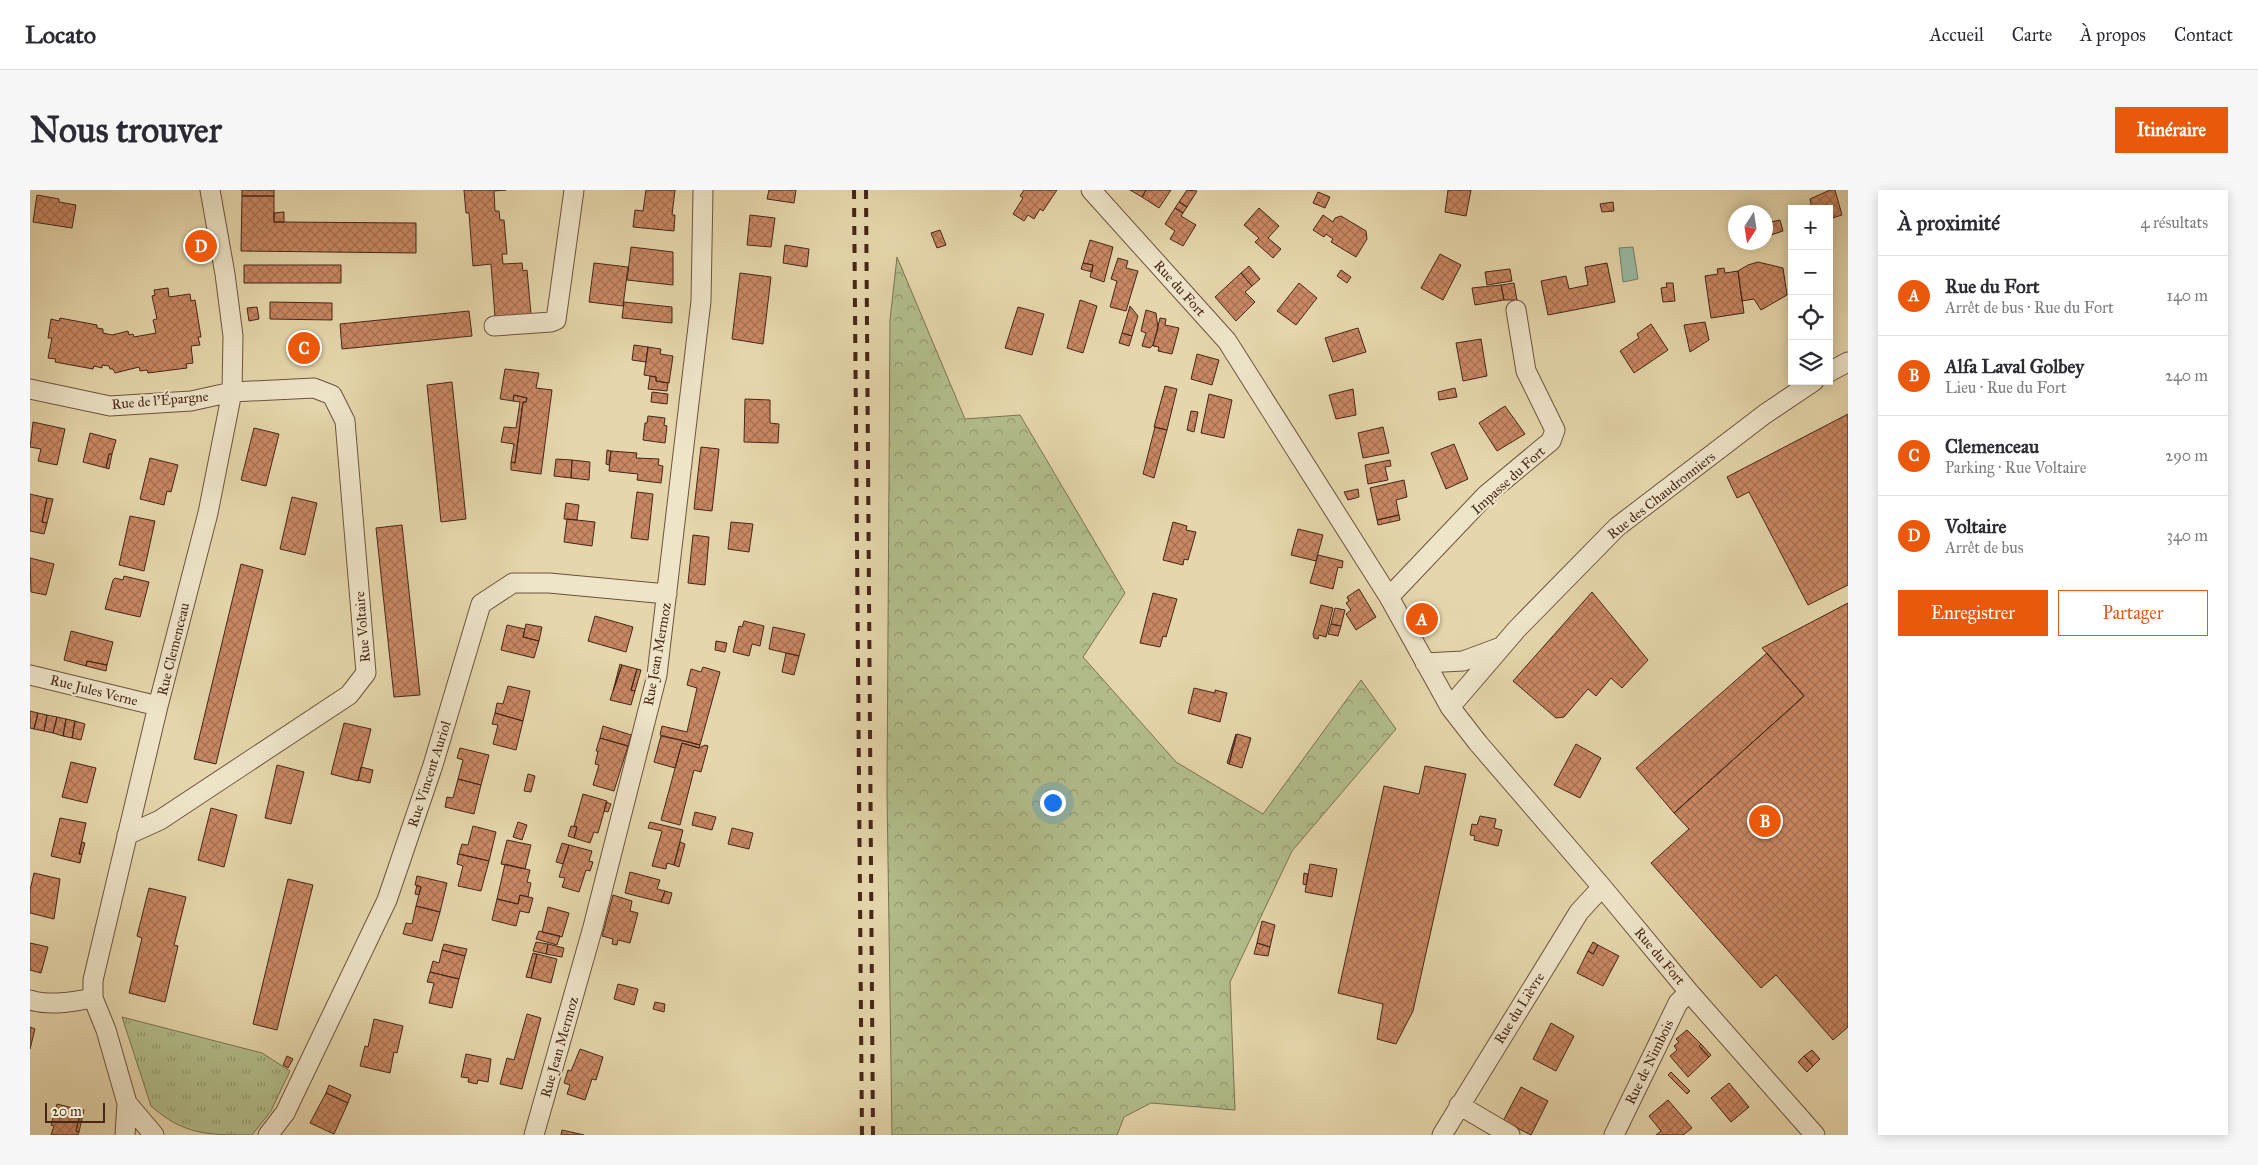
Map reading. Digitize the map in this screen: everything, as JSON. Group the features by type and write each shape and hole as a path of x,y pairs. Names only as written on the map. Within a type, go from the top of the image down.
{"street":[{"name":"Rue Clemenceau","path":"127,1102 106,1030 93,998 93,980 158,706 208,513 232,392 233,336 225,274 210,190"},
{"path":"494,326 551,322 556,320 574,190"},
{"name":"Rue Jean Mermoz","path":"534,1135 593,927 657,675 700,302 703,190"},
{"name":"Rue du Fort","path":"1091,190 1227,341 1389,598 1450,707 1689,992 1815,1135"},
{"name":"Impasse du Fort","path":"1389,598 1486,495 1551,441 1555,430 1526,371 1516,310"},
{"path":"1833,370 1848,362"},
{"name":"Rue des Chaudronniers","path":"1450,707 1502,647 1617,527 1765,414 1808,385"},
{"name":"Rue Voltaire","path":"127,836 160,820 349,694 366,673 345,421 332,395 314,388 232,392"},
{"name":"Rue de l'Épargne","path":"30,389 110,406 191,401 232,392"},
{"name":"Rue Vincent Auriol","path":"268,1135 285,1114 388,900 433,765 482,604 513,583 549,583 667,594"},
{"name":"Rue des Chaudronniers","path":"1425,663 1463,661 1502,647"},
{"name":"Rue Jules Verne","path":"30,674 158,706"},
{"name":"Rue du Lièvre","path":"1442,1135 1579,912 1602,887"},
{"name":"Rue de Nimbois","path":"1614,1135 1678,1003 1689,992"},
{"path":"30,1000 38,1002 73,1002 93,998"},
{"path":"125,1135 127,1102"},
{"path":"127,1102 154,1135"},
{"path":"1459,1105 1510,1135"},
{"name":"Rue Vincent Auriol","path":"285,1114 285,1135"}],"green space":[{"path":"897,257 965,419 1020,415 1125,593 1083,657 1176,762 1263,814 1361,680 1396,729 1292,851 1230,982 1235,1110 1151,1103 1124,1117 1117,1135 892,1135 887,791 890,320"},
{"path":"122,1017 262,1053 290,1071 271,1111 252,1135 222,1135 186,1128 174,1123 151,1106"}],"shaded area":[{"path":"1633,247 1638,279 1623,282 1619,248"}],"building":[{"path":"242,190 274,190 274,196 242,196"},
{"path":"464,190 506,190 494,191 495,211 499,211 500,220 504,220 507,254 502,254 503,264 522,263 523,271 527,270 531,314 495,317 491,264 473,266 469,213 466,213"},
{"path":"646,190 675,190 672,215 675,215 674,231 633,227 635,210 643,211"},
{"path":"769,190 796,190 794,203 767,199"},
{"path":"1024,190 1057,190 1043,211 1040,209 1034,219 1028,215 1024,221 1013,214 1023,198 1020,196"},
{"path":"1130,190 1146,190 1142,197"},
{"path":"1146,190 1171,190 1159,208 1142,197"},
{"path":"1187,190 1197,191 1187,207 1179,202"},
{"path":"1448,190 1471,190 1466,216 1445,212"},
{"path":"1830,190 1835,190 1842,215 1833,218 1833,205 1811,205 1810,199"},
{"path":"1318,192 1330,197 1325,208 1313,203"},
{"path":"37,195 59,199 59,202 76,205 72,228 33,222"},
{"path":"242,196 274,196 274,222 416,223 416,253 241,251"},
{"path":"1179,202 1187,207 1183,213 1175,208"},
{"path":"1613,202 1614,211 1602,212 1600,204"},
{"path":"1175,208 1183,213 1181,216 1196,225 1183,246 1170,239 1175,231 1165,224"},
{"path":"1259,208 1279,226 1268,238 1281,249 1273,258 1255,242 1259,238 1244,225"},
{"path":"284,212 284,222 274,222 274,213"},
{"path":"750,215 775,218 771,247 747,245"},
{"path":"1323,215 1333,222 1335,218 1341,216 1366,231 1367,239 1356,257 1331,242 1333,239 1326,234 1324,237 1313,230"},
{"path":"1780,220 1783,231 1773,234 1773,222"},
{"path":"940,230 946,245 937,248 931,233"},
{"path":"1090,240 1113,247 1104,282 1090,277 1093,265 1083,263"},
{"path":"785,245 809,249 807,267 783,263"},
{"path":"631,247 673,252 673,285 627,280"},
{"path":"1440,254 1461,265 1443,300 1421,288"},
{"path":"1118,258 1128,261 1126,268 1138,271 1126,311 1110,307 1117,281 1111,279"},
{"path":"1758,262 1783,268 1787,295 1761,310 1754,299 1742,301 1738,271"},
{"path":"594,263 628,267 623,306 589,302"},
{"path":"1083,263 1093,265 1092,272 1081,269"},
{"path":"1607,263 1615,302 1548,315 1541,281 1566,276 1569,289 1588,285 1585,267"},
{"path":"244,265 341,265 341,283 244,283"},
{"path":"1249,266 1260,279 1252,286 1241,273"},
{"path":"1724,268 1725,273 1738,271 1744,313 1711,318 1705,276 1718,274 1717,269"},
{"path":"1510,269 1512,281 1487,285 1485,272"},
{"path":"1341,270 1351,277 1347,283 1337,276"},
{"path":"740,273 771,277 763,344 732,339"},
{"path":"1241,273 1252,286 1245,292 1255,302 1236,321 1215,297"},
{"path":"1299,283 1317,298 1296,325 1277,311"},
{"path":"1514,283 1517,300 1504,300 1501,285"},
{"path":"1666,283 1673,283 1675,301 1663,302 1661,288 1667,287"},
{"path":"1501,285 1504,300 1475,305 1472,288"},
{"path":"168,288 169,297 190,294 191,301 195,300 201,337 198,337 200,345 191,346 193,363 186,364 187,368 148,373 147,370 140,371 139,367 115,373 109,366 102,365 102,368 94,366 93,369 55,362 56,359 48,358 52,338 48,338 51,319 59,321 60,318 97,325 97,328 103,329 103,333 112,335 128,331 129,335 133,334 134,337 156,333 153,320 157,319 152,296 155,295 154,290"},
{"path":"1080,300 1097,306 1083,353 1067,348"},
{"path":"270,302 332,303 332,320 270,319"},
{"path":"624,302 672,307 672,323 622,318"},
{"path":"1130,306 1138,316 1132,336 1122,333"},
{"path":"257,307 259,319 249,321 247,308"},
{"path":"1018,307 1044,314 1032,355 1005,348"},
{"path":"1146,310 1156,313 1158,328 1153,345 1150,348 1142,346 1146,333 1141,331"},
{"path":"469,311 472,336 342,349 340,324"},
{"path":"1160,318 1166,319 1165,325 1179,328 1172,354 1158,351 1159,347 1153,346"},
{"path":"1705,322 1709,340 1690,352 1684,325"},
{"path":"1651,324 1668,350 1634,373 1620,351 1639,338 1637,334"},
{"path":"1358,328 1366,352 1333,362 1325,338"},
{"path":"1122,333 1132,336 1129,346 1119,343"},
{"path":"1481,339 1487,376 1463,381 1456,343"},
{"path":"634,345 648,347 646,362 632,360"},
{"path":"648,347 661,349 660,354 673,356 669,383 656,381 656,377 644,375"},
{"path":"1197,354 1219,360 1212,385 1191,379"},
{"path":"505,369 539,373 536,388 552,390 541,474 511,470 511,462 515,463 523,402 526,402 527,398 514,395 513,401 500,399"},
{"path":"650,376 656,377 656,381 668,383 667,391 648,389"},
{"path":"452,382 466,519 441,522 427,385"},
{"path":"1165,386 1177,389 1167,430 1154,427"},
{"path":"1455,388 1457,397 1439,400 1438,392"},
{"path":"1353,389 1356,415 1336,419 1329,395"},
{"path":"652,392 668,394 667,404 651,402"},
{"path":"1209,394 1232,400 1224,438 1201,433"},
{"path":"514,395 527,398 526,402 523,402 515,463 511,462 514,444 501,442 504,427 516,428 520,402 513,401"},
{"path":"745,399 770,400 770,423 779,424 778,443 744,442"},
{"path":"1505,406 1525,434 1497,451 1479,423"},
{"path":"1191,411 1198,412 1194,432 1187,430"},
{"path":"1848,414 1848,585 1808,605 1749,492 1737,498 1727,477"},
{"path":"648,416 665,418 664,425 667,426 665,443 643,440 645,423 647,423"},
{"path":"33,422 65,429 57,465 38,461 41,449 30,447"},
{"path":"1155,427 1167,430 1154,478 1143,474"},
{"path":"1383,427 1389,453 1363,458 1358,433"},
{"path":"254,428 279,434 266,486 241,480"},
{"path":"90,433 116,440 112,454 109,454 106,468 83,462"},
{"path":"1454,444 1468,479 1446,489 1431,453"},
{"path":"701,447 719,449 712,511 694,509"},
{"path":"607,450 611,451 609,465 606,464"},
{"path":"611,451 637,453 636,458 659,459 658,465 663,466 661,483 637,480 638,474 609,471"},
{"path":"109,454 112,454 109,469 106,468"},
{"path":"150,458 178,465 171,492 167,491 164,505 140,499"},
{"path":"556,459 572,460 571,478 554,476"},
{"path":"572,460 590,462 589,480 571,478"},
{"path":"1390,460 1391,466 1385,467 1388,480 1368,484 1365,465"},
{"path":"1404,480 1407,497 1396,500 1399,515 1377,520 1370,488"},
{"path":"1358,489 1359,497 1348,500 1344,492"},
{"path":"637,492 653,494 648,540 631,538"},
{"path":"30,494 47,498 42,522 47,523 44,534 30,531"},
{"path":"292,497 317,503 305,555 280,549"},
{"path":"47,498 53,499 47,523 42,522"},
{"path":"566,503 579,505 577,520 564,519"},
{"path":"1399,515 1400,520 1378,525 1377,520"},
{"path":"130,516 155,521 144,571 119,565"},
{"path":"567,519 595,522 592,546 564,542"},
{"path":"731,522 753,524 749,552 728,549"},
{"path":"1173,522 1187,526 1186,530 1196,532 1188,560 1184,559 1183,565 1163,560"},
{"path":"402,525 420,695 394,697 376,528"},
{"path":"1298,529 1323,535 1316,561 1291,555"},
{"path":"693,535 709,537 705,585 688,583"},
{"path":"1318,555 1343,561 1342,568 1338,567 1333,589 1310,583"},
{"path":"30,558 54,564 46,595 31,592"},
{"path":"241,564 263,570 216,764 194,759"},
{"path":"124,576 149,582 140,617 105,609 113,580 115,578 123,580"},
{"path":"1359,589 1376,617 1356,630 1346,614 1351,610 1346,603 1349,601 1347,597"},
{"path":"1592,592 1648,660 1622,688 1611,678 1596,696 1588,689 1564,717 1556,718 1513,681"},
{"path":"1153,593 1177,599 1166,637 1163,636 1160,647 1140,643"},
{"path":"1848,603 1848,1027 1833,1040 1776,975 1761,988 1651,863 1689,829 1674,813 1804,696 1762,648"},
{"path":"1321,605 1333,608 1326,637 1319,635 1318,639 1314,638 1313,634"},
{"path":"1335,608 1345,610 1341,626 1331,624"},
{"path":"595,616 633,627 626,652 588,641"},
{"path":"744,621 764,626 760,646 752,644 749,656 733,652 739,626 742,627"},
{"path":"526,624 542,627 539,641 523,637"},
{"path":"1331,624 1341,626 1338,636 1328,634"},
{"path":"507,625 525,629 523,637 539,641 534,658 501,650"},
{"path":"773,627 805,634 799,656 769,649"},
{"path":"71,631 113,642 107,665 87,661 86,666 64,660"},
{"path":"716,641 727,643 725,652 715,650"},
{"path":"786,653 799,656 794,675 782,672"},
{"path":"1767,653 1804,696 1674,813 1636,768"},
{"path":"87,661 107,665 106,671 86,666"},
{"path":"620,664 622,665 613,691"},
{"path":"622,665 637,669 631,690 635,691 631,705 610,700"},
{"path":"703,667 720,672 700,745 660,735 662,726 687,732 697,688 687,685 691,669 701,672"},
{"path":"637,669 641,670 635,691 631,690"},
{"path":"508,686 530,691 523,721 495,713 497,703 503,704"},
{"path":"1194,688 1215,693 1215,690 1227,693 1220,722 1188,713"},
{"path":"30,711 38,713 34,729 30,728"},
{"path":"38,713 47,715 44,731 34,729"},
{"path":"495,713 523,721 516,750 493,744 498,725 492,724"},
{"path":"47,715 57,717 53,733 44,731"},
{"path":"57,717 66,719 63,736 53,733"},
{"path":"66,719 75,721 72,738 63,736"},
{"path":"75,721 85,724 81,740 72,738"},
{"path":"344,723 371,729 358,781 331,774"},
{"path":"603,726 631,735 628,746 600,738"},
{"path":"1236,734 1229,764 1227,763"},
{"path":"1237,734 1251,738 1242,768 1229,764"},
{"path":"661,736 700,745 699,748 682,743 675,768 654,762"},
{"path":"600,738 628,746 614,791 593,785 599,765 595,764"},
{"path":"682,743 699,748 705,745 708,746 701,772 694,770 680,825 661,820"},
{"path":"1576,744 1601,758 1580,798 1554,785"},
{"path":"460,748 489,755 481,785 458,779 463,760 457,758"},
{"path":"71,762 96,768 87,803 62,797"},
{"path":"277,765 304,772 291,824 265,818"},
{"path":"1425,766 1466,774 1413,1011 1396,1044 1377,1039 1383,1004 1338,993 1384,786 1419,794"},
{"path":"361,767 373,770 370,783 358,780"},
{"path":"528,774 535,776 531,792 524,791"},
{"path":"458,779 481,785 474,814 445,807 447,797 453,798"},
{"path":"583,794 607,801 598,833 594,832 590,843 574,838 577,827 574,826"},
{"path":"606,802 611,804 608,812 604,811"},
{"path":"211,808 237,815 224,867 198,860"},
{"path":"695,812 716,817 712,830 692,825"},
{"path":"1480,816 1496,819 1494,828 1502,830 1498,846 1474,840 1475,836 1470,835 1472,824 1477,825"},
{"path":"60,818 86,823 79,854 82,854 80,863 51,856"},
{"path":"518,822 527,825 522,840 513,837"},
{"path":"650,822 683,830 674,865 667,863 666,869 652,866 662,831 648,828"},
{"path":"473,826 496,832 489,861 459,854 462,844 468,845"},
{"path":"571,826 577,827 574,838 568,836"},
{"path":"732,828 753,833 749,849 728,844"},
{"path":"507,840 531,845 525,869 501,864"},
{"path":"82,842 85,843 82,854 79,854"},
{"path":"680,842 685,844 679,867 674,865"},
{"path":"562,843 569,845 563,864 556,862"},
{"path":"569,845 592,851 589,861 593,862 590,871 586,870 579,892 562,887 565,878 559,877"},
{"path":"459,854 489,861 481,891 458,886 463,866 457,864"},
{"path":"505,864 530,870 527,882 531,883 528,897 520,895 518,904 497,899"},
{"path":"1310,864 1337,869 1332,897 1305,892"},
{"path":"630,872 660,880 657,889 665,891 661,902 625,893"},
{"path":"34,873 60,879 54,919 30,913 30,890"},
{"path":"1304,873 1308,874 1306,885 1303,884"},
{"path":"417,876 447,883 440,912 416,906 421,887 415,885"},
{"path":"288,879 313,885 277,1030 253,1024"},
{"path":"417,885 421,887 419,895 415,894"},
{"path":"149,888 186,897 174,945 178,946 165,1002 129,993 142,938 137,936"},
{"path":"665,891 672,893 669,904 661,902"},
{"path":"520,895 533,898 529,913 520,911 516,926 492,920 497,899 518,904"},
{"path":"613,895 632,901 630,911 638,913 630,943 618,940 617,945 612,944 613,939 602,936"},
{"path":"416,906 440,912 432,941 403,934 406,923 412,924"},
{"path":"548,907 569,913 562,937 542,932"},
{"path":"1262,921 1275,925 1270,947 1257,943"},
{"path":"539,931 560,936 557,945 536,939"},
{"path":"536,942 548,944 546,954 533,951"},
{"path":"1593,942 1598,945 1593,954 1588,951"},
{"path":"30,943 48,947 41,973 30,970"},
{"path":"1257,943 1270,947 1268,956 1254,954"},
{"path":"444,944 467,949 465,956 442,950"},
{"path":"548,944 564,948 562,957 546,954"},
{"path":"1598,945 1619,956 1603,986 1577,973 1588,951 1593,954"},
{"path":"442,950 465,956 459,979 430,972 433,961 439,963"},
{"path":"533,953 537,954 531,978 526,977"},
{"path":"537,954 557,959 551,983 531,978"},
{"path":"430,972 459,979 452,1008 429,1003 434,983 427,982"},
{"path":"618,984 638,989 634,1005 614,999"},
{"path":"655,1002 665,1004 664,1012 653,1009"},
{"path":"527,1014 541,1018 522,1089 500,1084 507,1058 514,1060"},
{"path":"374,1019 403,1026 397,1053 394,1052 390,1073 360,1066 365,1046 368,1047"},
{"path":"1551,1023 1574,1036 1556,1071 1533,1059"},
{"path":"30,1027 35,1029 30,1049"},
{"path":"1687,1030 1701,1044 1699,1046 1709,1057 1688,1077 1670,1056 1677,1050 1674,1046 1679,1042 1676,1039"},
{"path":"1701,1044 1711,1055 1709,1057 1699,1046"},
{"path":"580,1049 603,1057 596,1080 592,1079 585,1100 567,1094 570,1085 564,1083 568,1070 571,1071"},
{"path":"1812,1050 1820,1059 1813,1066 1804,1056"},
{"path":"466,1054 491,1059 488,1082 478,1080 477,1084 468,1082 469,1078 461,1077"},
{"path":"287,1056 293,1059 288,1068 283,1065"},
{"path":"1804,1056 1813,1066 1807,1072 1798,1062"},
{"path":"1671,1072 1690,1091 1687,1094 1668,1075"},
{"path":"1729,1083 1749,1107 1731,1122 1711,1098"},
{"path":"329,1085 351,1095 348,1103 326,1093"},
{"path":"1521,1087 1548,1101 1531,1135 1503,1121"},
{"path":"326,1093 348,1103 334,1134 310,1123"},
{"path":"1668,1100 1692,1128 1683,1135 1656,1135 1661,1131 1649,1116"},
{"path":"57,1104 81,1110 76,1131 79,1132 78,1135 51,1135 54,1126 51,1125"},
{"path":"81,1110 84,1110 79,1132 76,1131"},
{"path":"562,1130 584,1135 561,1135"}],"railway":[{"path":"854,190 862,1135"},
{"path":"866,190 873,1135"}],"place":[{"name":"Voltaire","path":"201,246"},
{"name":"Clemenceau","path":"304,348"},
{"name":"Rue du Fort","path":"1422,619"},
{"name":"Alfa Laval Golbey","path":"1765,821"}]}
